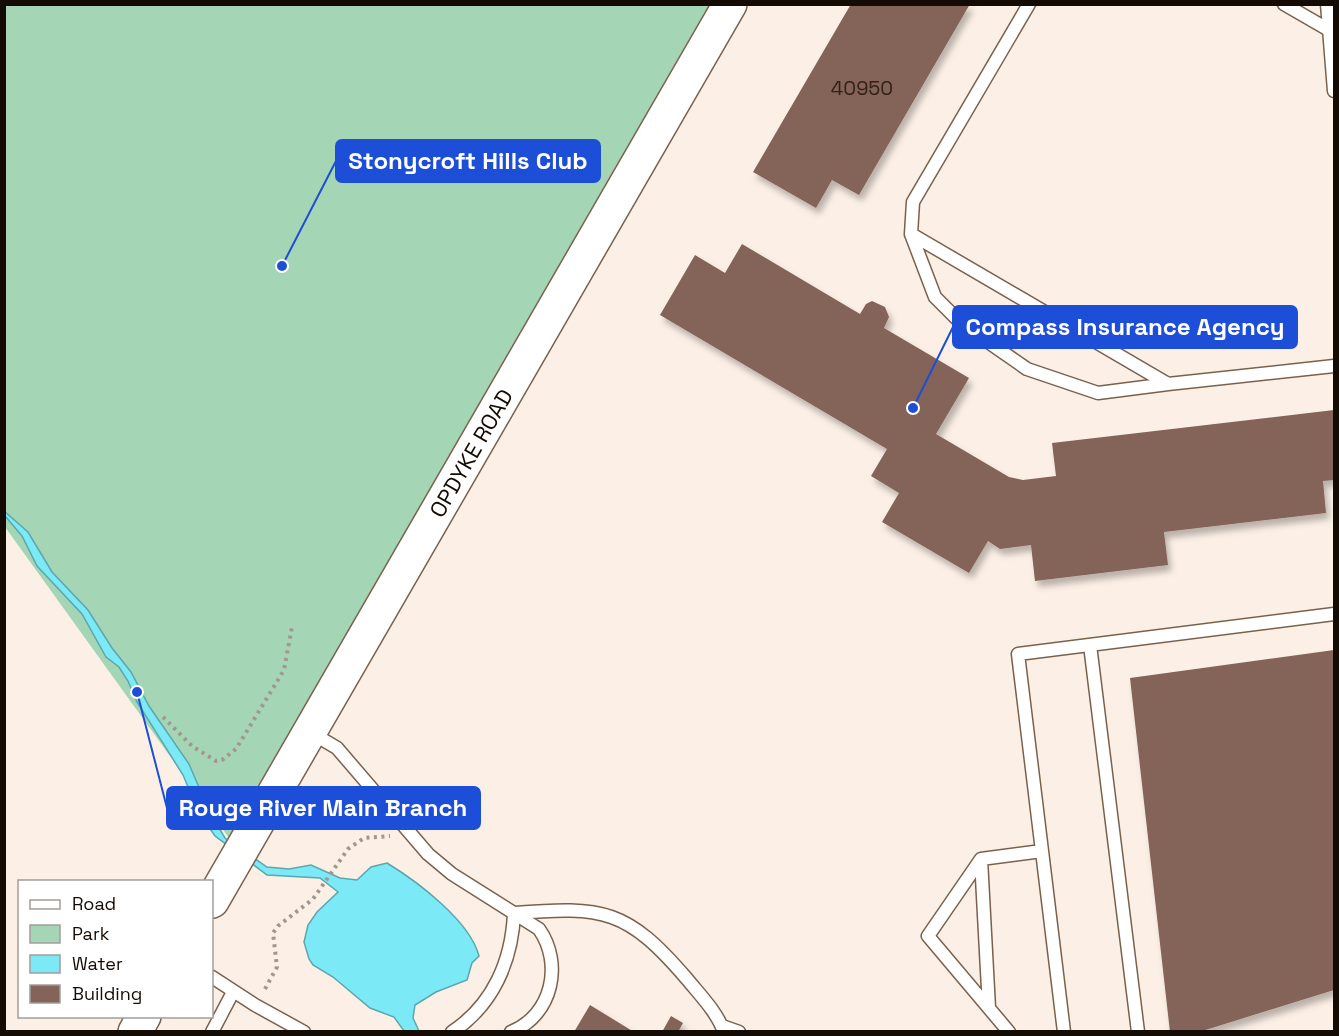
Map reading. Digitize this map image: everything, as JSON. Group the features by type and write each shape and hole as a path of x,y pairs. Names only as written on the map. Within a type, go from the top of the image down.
{"main road":[{"name":"OPDYKE ROAD","path":"218,890 730,4"},
{"path":"135,1032 143,1018"}],"lane":[{"path":"1029,4 913,202 911,234 935,297 961,323 1027,369 1098,393 1335,366"},
{"path":"1284,4 1329,30"},
{"path":"1327,4 1335,91"},
{"path":"911,234 1168,384"},
{"path":"1064,1032 1018,654 1335,614"},
{"path":"1090,645 1138,1032"},
{"path":"309,731 337,748 405,829 452,874 538,929 547,941 553,968 550,990 537,1014 511,1032"},
{"path":"1010,1032 928,936 981,859 1042,850"},
{"path":"981,859 989,1008"},
{"path":"514,913 559,909 606,914 629,923 677,968 704,999 723,1029 739,1032"},
{"path":"452,1032 474,1014 500,979 510,951 514,913"},
{"path":"213,978 233,992 304,1032"},
{"path":"212,1032 233,992"}],"path":[{"path":"163,717 192,746 216,760 230,756 243,739 284,670 292,627"},
{"path":"255,1005 277,967 273,933 284,920 293,917 321,889 334,865 348,849 364,838 390,836 405,829"}],"green space":[{"path":"4,5 709,5 229,838 5,527"}],"water":[{"path":"4,511 28,532 52,572 88,610 112,648 131,672 149,706 189,764 210,813 225,838 267,867 289,869 311,865 340,878 357,880 371,867 387,863 427,892 465,929 479,956 472,963 467,980 436,992 415,1005 413,1018 419,1031 404,1031 394,1017 370,1008 333,977 313,965 304,942 308,925 317,912 338,892 320,878 267,875 215,836 199,813 183,775 137,702 119,667 106,657 82,614 37,566 22,536 5,516"}],"building":[{"path":"851,4 970,4 859,195 832,180 816,208 753,172"},
{"path":"742,244 860,314 866,304 872,301 885,307 889,317 884,328 969,378 936,434 1009,477 1023,480 1056,476 1052,443 1334,410 1334,480 1323,481 1326,513 1164,532 1168,565 1035,581 1031,545 1000,549 988,541 969,573 882,522 899,493 871,476 887,449 660,315 695,255 725,273"},
{"path":"1334,650 1334,990 1199,1032 1170,1032 1130,678"},
{"path":"590,1005 634,1032 574,1032"},
{"path":"671,1016 683,1023 678,1032 662,1032"}],"place":[{"name":"Stonycroft Hills Club","path":"282,266"},
{"name":"Compass Insurance Agency","path":"913,408"},
{"name":"Rouge River Main Branch","path":"137,692"}]}
